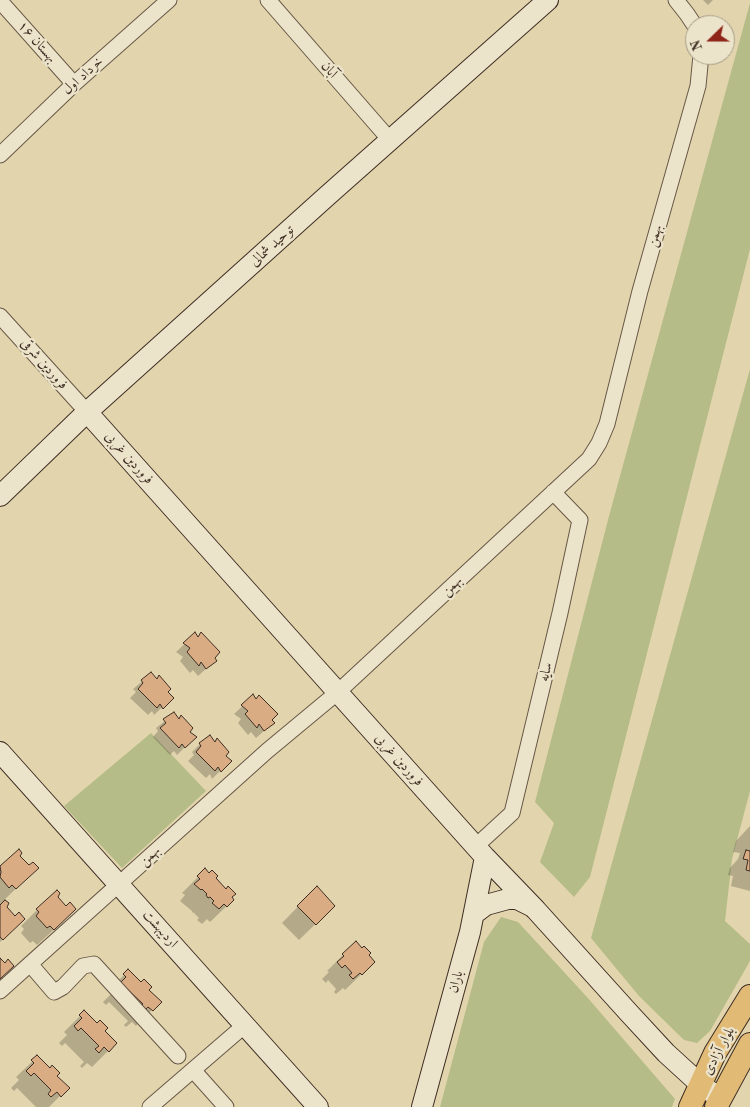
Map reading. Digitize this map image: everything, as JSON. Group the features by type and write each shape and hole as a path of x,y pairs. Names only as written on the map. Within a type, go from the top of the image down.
{"main road":[{"name":"بلوار آزادی","path":"709,1094 715,1054 750,996"},
{"name":"بلوار آزادی","path":"709,1094 750,1044"}],"street":[{"name":"خرداد اول","path":"0,155 74,84 169,0"},
{"name":"آبان","path":"268,0 390,140"},
{"name":"توحید شمالی","path":"0,496 87,412 548,0"},
{"path":"676,0 688,15"},
{"name":"بهستان ۱۶","path":"0,1 74,84"},
{"name":"بهمن","path":"0,991 267,751 338,692 589,459 599,443 607,424 640,291 698,86 700,65"},
{"name":"فروردین شرقی","path":"0,316 87,412"},
{"name":"فروردین غربی","path":"87,412 480,851 666,1053 709,1094"},
{"name":"سایه","path":"480,851 512,813 560,613 580,520 553,492"},
{"name":"اردیبهشت","path":"0,752 318,1107"},
{"name":"باران","path":"422,1107 474,914 480,851"},
{"path":"474,914 486,905 508,899 517,899 536,910"},
{"path":"30,964 54,992 63,987 83,966 94,964 178,1056"},
{"path":"150,1107 245,1024"},
{"path":"193,1070 226,1107"}],"green space":[{"path":"750,3 750,249 590,877 574,897 540,862 554,823 535,802 609,516 733,65 735,65 735,58"},
{"path":"750,369 750,791 732,859 725,921 750,944 750,961 710,1031 697,1043 684,1040 639,996 591,938"},
{"path":"151,733 206,791 122,868 64,806"},
{"path":"501,917 518,922 587,997 675,1099 672,1107 440,1107 484,942"}],"building":[{"path":"195,632 198,637 201,632 220,652 215,658 217,661 206,669 201,662 199,666 187,652 190,648 183,643"},
{"path":"151,672 157,679 159,675 171,689 168,692 174,698 163,709 160,704 157,708 138,689 143,683 141,680"},
{"path":"253,694 256,699 259,695 278,714 272,720 275,723 264,731 259,724 257,728 245,714 248,711 241,705"},
{"path":"174,712 179,719 181,715 193,728 190,732 197,737 185,748 182,744 179,748 160,728 166,723 163,719"},
{"path":"210,735 215,742 217,738 229,752 226,756 232,761 221,772 218,767 215,771 196,752 201,746 199,743"},
{"path":"19,849 22,853 20,856 29,865 33,862 39,868 16,889 12,885 9,888 0,877 0,866"},
{"path":"746,850 750,851 750,871 746,870 748,860 743,859"},
{"path":"205,868 209,873 212,870 218,876 216,878 226,889 228,886 236,894 232,897 234,900 227,907 224,904 219,909 202,889 194,884 200,879 197,876"},
{"path":"317,886 335,906 316,925 297,906"},
{"path":"57,890 60,893 58,897 66,906 70,902 76,909 54,930 50,926 47,928 36,916 39,912 36,909"},
{"path":"5,900 9,903 7,907 15,916 19,912 25,919 3,940 0,937 0,905"},
{"path":"356,941 362,948 364,946 371,953 369,955 375,962 362,975 360,973 353,979 349,975 352,973 345,965 342,968 337,962 344,956 342,954"},
{"path":"0,958 5,963 8,959 14,966 0,979"},
{"path":"128,969 141,982 144,979 152,987 149,990 162,1002 153,1011 148,1007 143,1012 139,1008 143,1004 125,987 123,990 118,985 126,977 123,974"},
{"path":"84,1010 97,1023 100,1020 108,1028 105,1031 117,1043 109,1052 104,1047 99,1053 95,1049 99,1046 81,1028 78,1031 74,1026 82,1018 79,1015"},
{"path":"37,1055 50,1068 52,1065 60,1073 57,1076 70,1088 61,1097 57,1092 51,1097 48,1094 51,1090 34,1073 31,1076 26,1071 34,1063 31,1060"}]}
